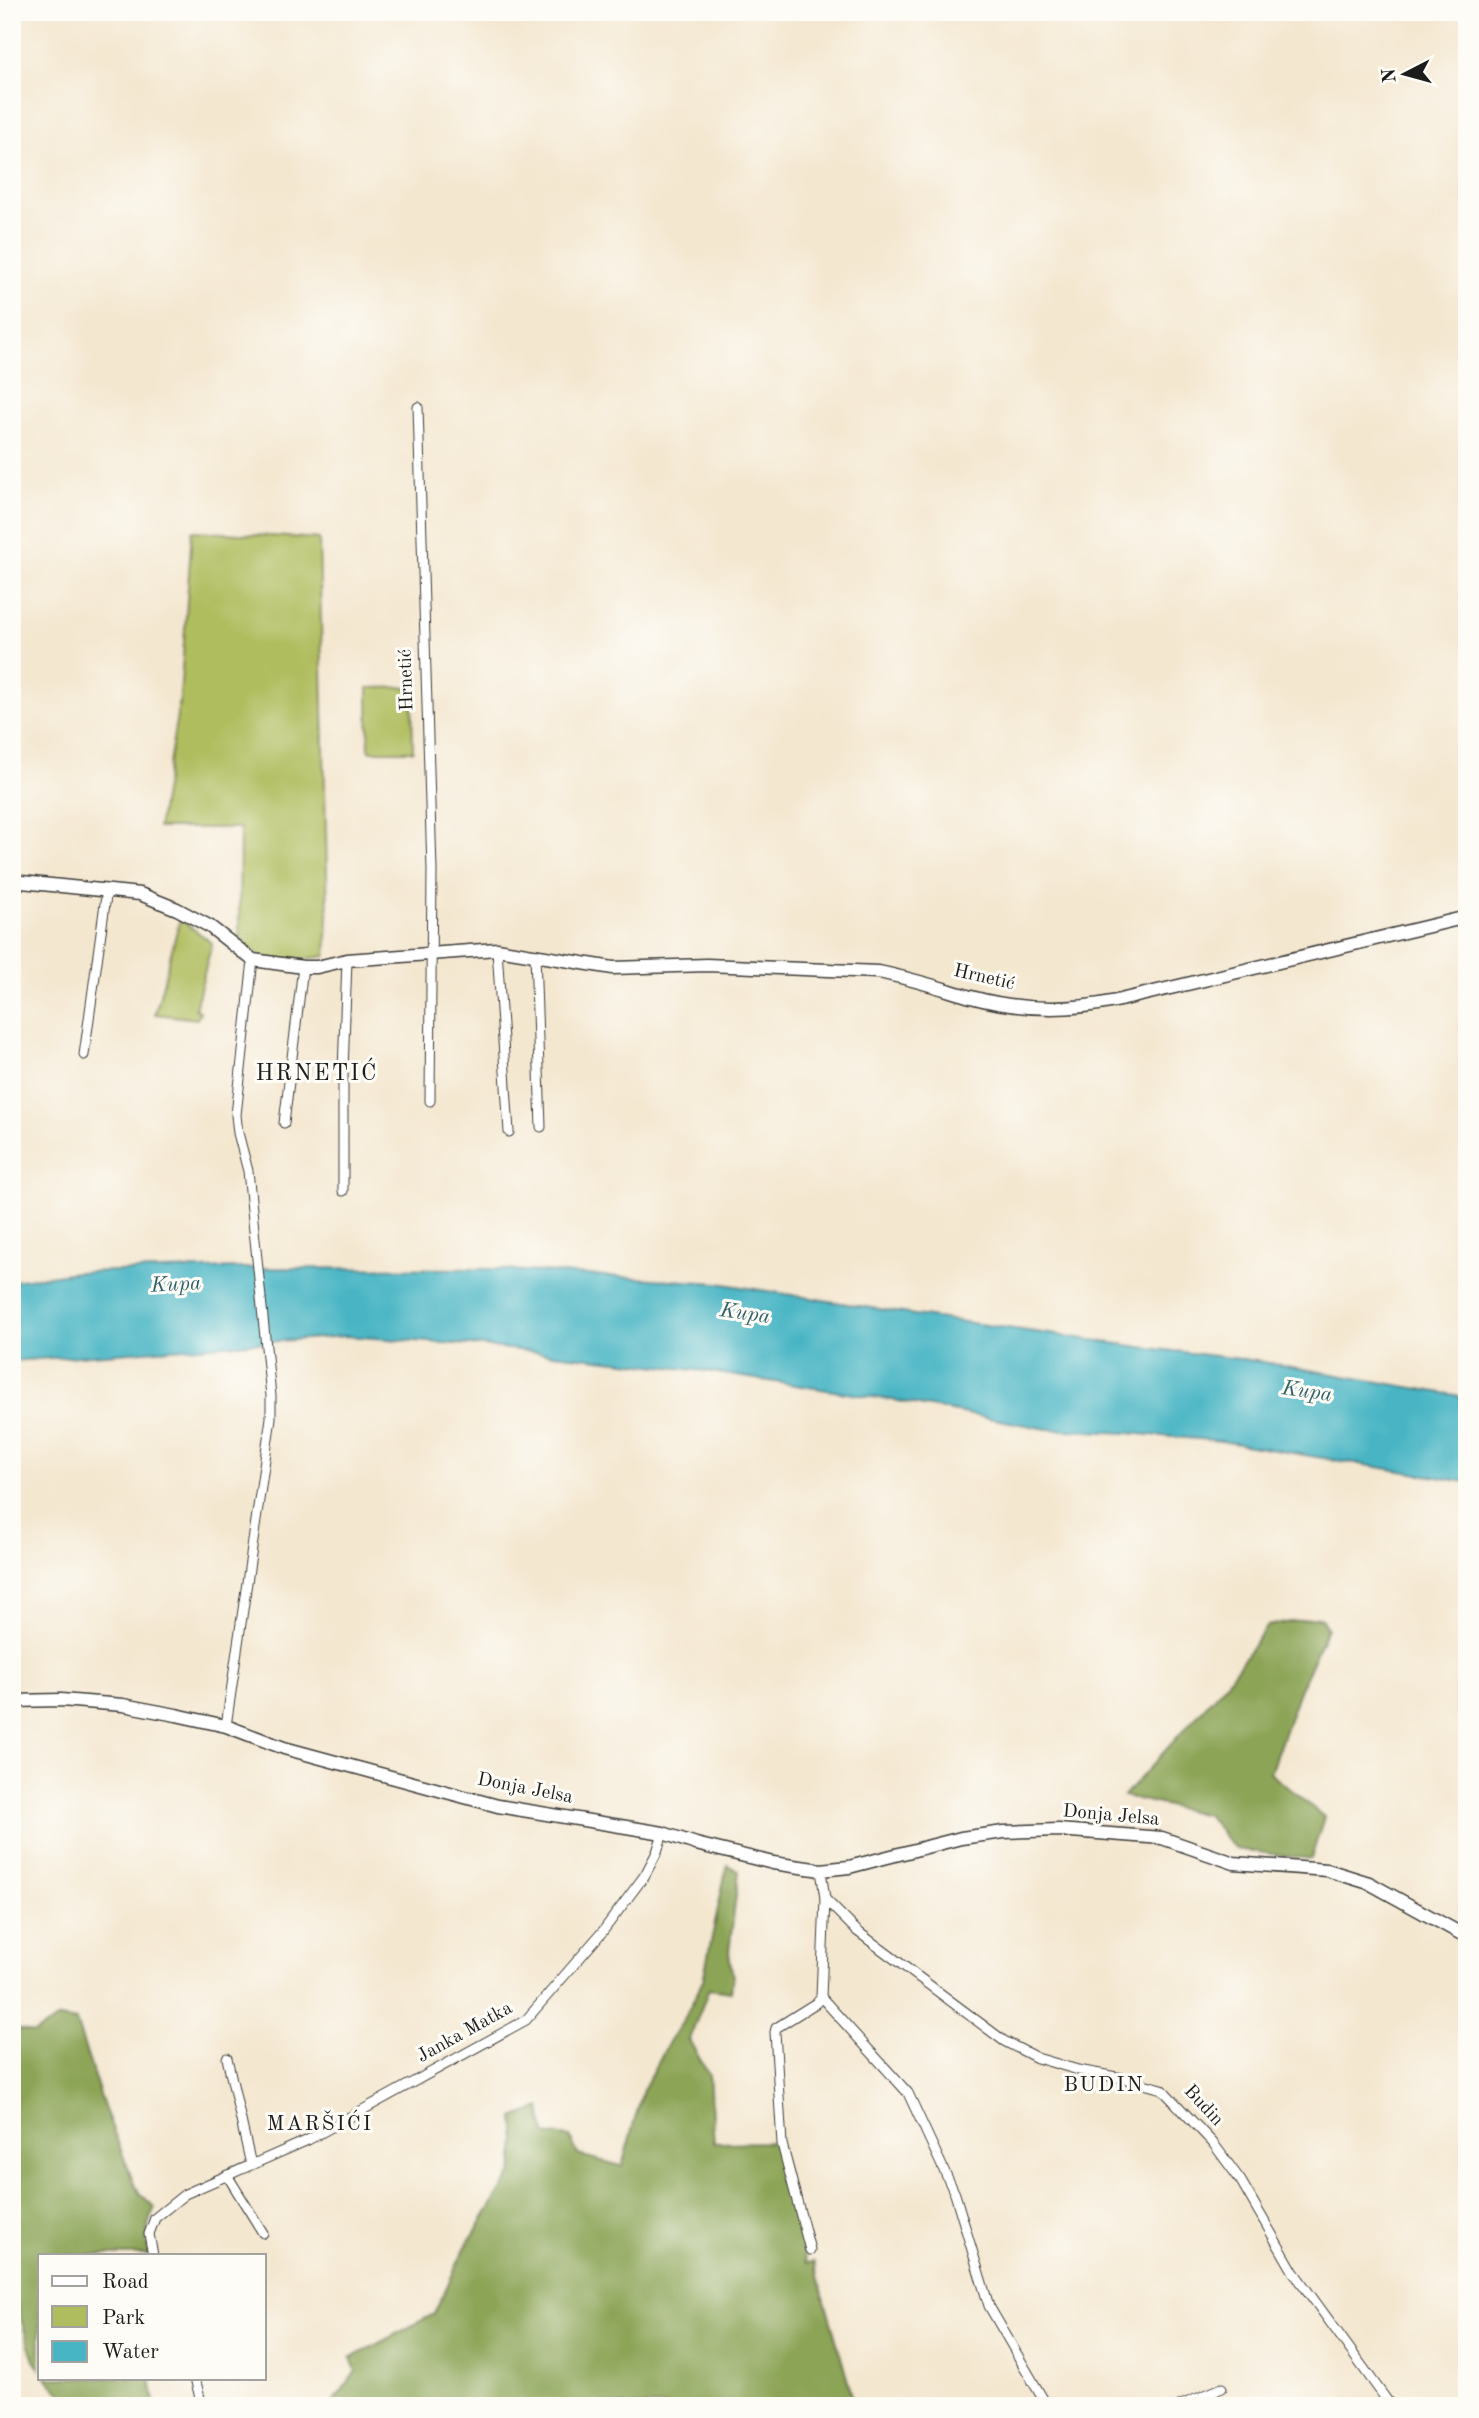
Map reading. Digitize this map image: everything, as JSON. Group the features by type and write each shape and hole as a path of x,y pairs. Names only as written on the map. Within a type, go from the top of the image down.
{"main road":[{"name":"Hrnetić","path":"12,881 140,894 209,926 253,960 303,967 317,967 347,960 497,949 613,968 707,965 878,972 906,977 993,1002 1075,1008 1116,1001 1462,918"},
{"name":"Donja Jelsa","path":"12,1701 61,1700 123,1705 226,1726 284,1748 498,1806 663,1833 773,1863 821,1870 849,1867 961,1838 1004,1832 1058,1830 1161,1838 1234,1863 1327,1870 1368,1883 1467,1937"}],"street":[{"name":"Hrnetić","path":"418,407 432,870 430,953"},
{"path":"85,1055 107,889"},
{"path":"497,949 509,1132"},
{"path":"430,953 430,1101"},
{"path":"536,954 541,1127"},
{"path":"226,1726 271,1418 248,1171 237,1133 236,1115 253,960"},
{"path":"344,1191 347,960"},
{"path":"284,1123 303,967"},
{"name":"Janka Matka","path":"153,2254 149,2234 155,2218 185,2193 308,2140 526,2021 603,1931 645,1875 663,1833"},
{"path":"810,2250 782,2144 775,2032 776,2028 816,2003 821,1997 825,1899 821,1870"},
{"name":"Budin","path":"825,1899 857,1931 1004,2041 1037,2058 1162,2089 1213,2143 1241,2181 1293,2271 1391,2406"},
{"path":"821,1997 908,2093 955,2194 989,2306 1047,2406"},
{"path":"227,2058 251,2165"},
{"path":"227,2175 263,2232"},
{"path":"196,2380 202,2406"},
{"path":"1179,2406 1222,2388"}],"green space":[{"path":"192,531 319,539 328,917 326,956 276,959 253,952 245,944 239,932 240,828 158,828 180,698"},
{"path":"412,687 413,751 369,751 368,688"},
{"path":"180,919 212,943 195,1009 200,1011 197,1019 155,1014"},
{"path":"1320,1617 1327,1628 1299,1691 1270,1773 1324,1817 1311,1859 1235,1849 1207,1815 1124,1796 1223,1687 1267,1626"},
{"path":"727,1865 739,1871 729,1952 733,1977 731,1992 709,1989 689,2040 709,2075 714,2143 778,2142 806,2263 814,2262 855,2406 331,2406 356,2371 351,2358 434,2314 465,2248 512,2173 516,2143 514,2118 541,2107 545,2134 570,2137 578,2155 622,2166 643,2090 684,2020 703,1980"},
{"path":"59,2018 76,2021 104,2107 134,2183 140,2194 155,2207 147,2231 149,2254 38,2254 38,2366 12,2291 12,2031 18,2029 34,2033"},
{"path":"48,2380 151,2380 155,2402 152,2406 73,2406"}],"water":[{"name":"Kupa","path":"244,1268 494,1269 718,1283 915,1315 1257,1361 1467,1397 1467,1482 1221,1441 1047,1429 898,1401 704,1371 483,1346 346,1336 12,1361 12,1281 77,1272"}],"district":[{"name":"HRNETIĆ","path":"317,1073"},
{"name":"BUDIN","path":"1104,2085"},
{"name":"MARŠIĆI","path":"320,2124"}]}
